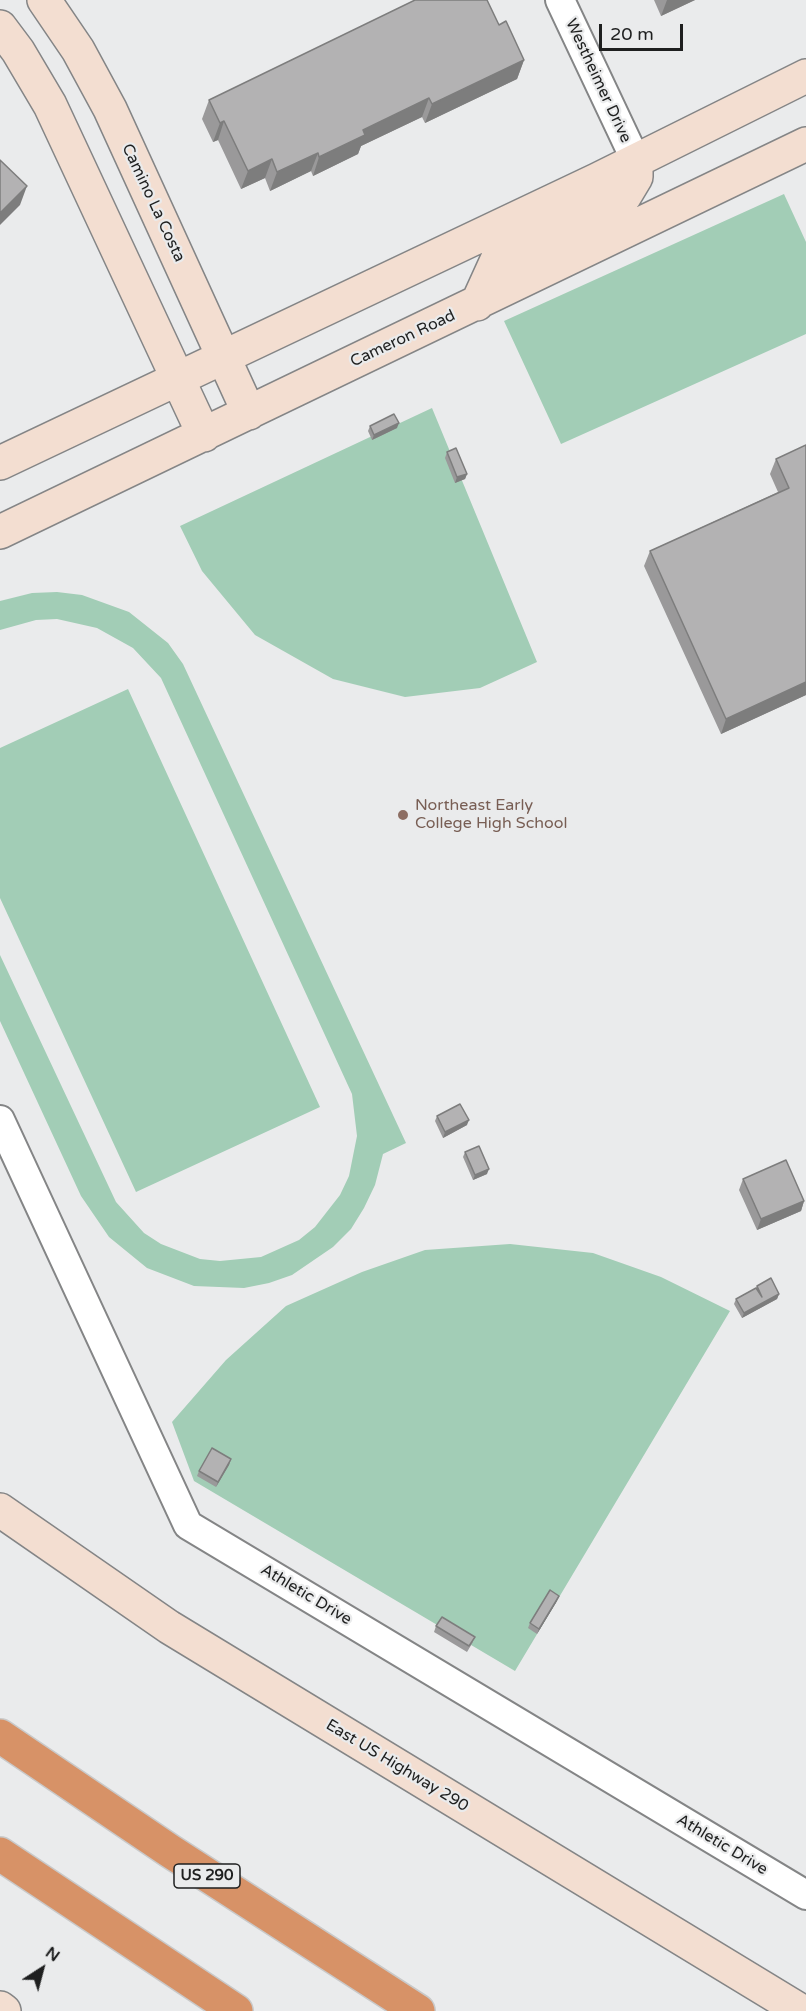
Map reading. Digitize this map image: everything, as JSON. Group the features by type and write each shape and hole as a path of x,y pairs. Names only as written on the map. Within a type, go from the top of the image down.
{"highway":[{"name":"US 290","path":"0,1736 171,1851 418,2011"},
{"path":"0,1854 236,2011"}],"main road":[{"name":"Camino La Costa","path":"44,0 78,50 110,109 249,413"},
{"path":"0,27 18,51 50,105 204,435"},
{"path":"0,463 636,161 806,76"},
{"name":"Cameron Road","path":"0,532 806,144"},
{"path":"477,304 497,260 624,197 636,177 636,161"},
{"name":"East US Highway 290","path":"0,1510 169,1627 801,2011"},
{"path":"0,2008 4,2011"}],"street":[{"name":"Westheimer Drive","path":"560,0 636,161"},
{"name":"Athletic Drive","path":"0,1120 188,1525 806,1895"}],"green space":[{"path":"784,194 806,242 806,334 561,444 504,321"},
{"path":"432,408 537,662 480,688 405,697 333,679 255,635 202,571 180,526"},
{"path":"57,592 82,595 129,612 168,643 183,664 406,1143 383,1154 375,1185 351,1229 333,1247 292,1275 269,1283 244,1288 194,1286 147,1268 109,1237 81,1196 0,1021 0,955 116,1202 144,1233 161,1244 200,1259 220,1261 261,1257 299,1240 315,1227 340,1195 349,1176 357,1136 352,1094 161,678 133,648 97,628 57,619 36,620 0,630 0,601 32,593"},
{"path":"128,689 320,1107 136,1192 0,898 0,748"},
{"path":"510,1244 593,1253 661,1277 730,1311 515,1671 194,1481 172,1422 226,1360 286,1306 362,1272 425,1250"}],"building":[{"path":"415,0 487,0 499,25 506,21 524,60 432,104 429,98 363,130 365,135 319,157 318,153 277,172 272,159 248,171 224,121 220,123 209,100"},
{"path":"0,160 27,186 0,213"},
{"path":"394,414 399,423 374,435 370,426"},
{"path":"806,445 806,682 726,719 650,551 789,488 776,459"},
{"path":"456,448 467,474 457,477 447,452"},
{"path":"460,1104 469,1120 445,1132 437,1116"},
{"path":"479,1146 489,1169 475,1175 465,1152"},
{"path":"786,1160 804,1201 761,1219 743,1179"},
{"path":"771,1278 779,1294 744,1313 736,1299 756,1288 762,1297 757,1286"},
{"path":"212,1448 231,1459 218,1482 199,1471"},
{"path":"550,1590 559,1596 539,1629 530,1623"},
{"path":"442,1617 475,1637 469,1646 436,1626"}],"place":[{"name":"Northeast Early College High School","path":"403,815"}]}
